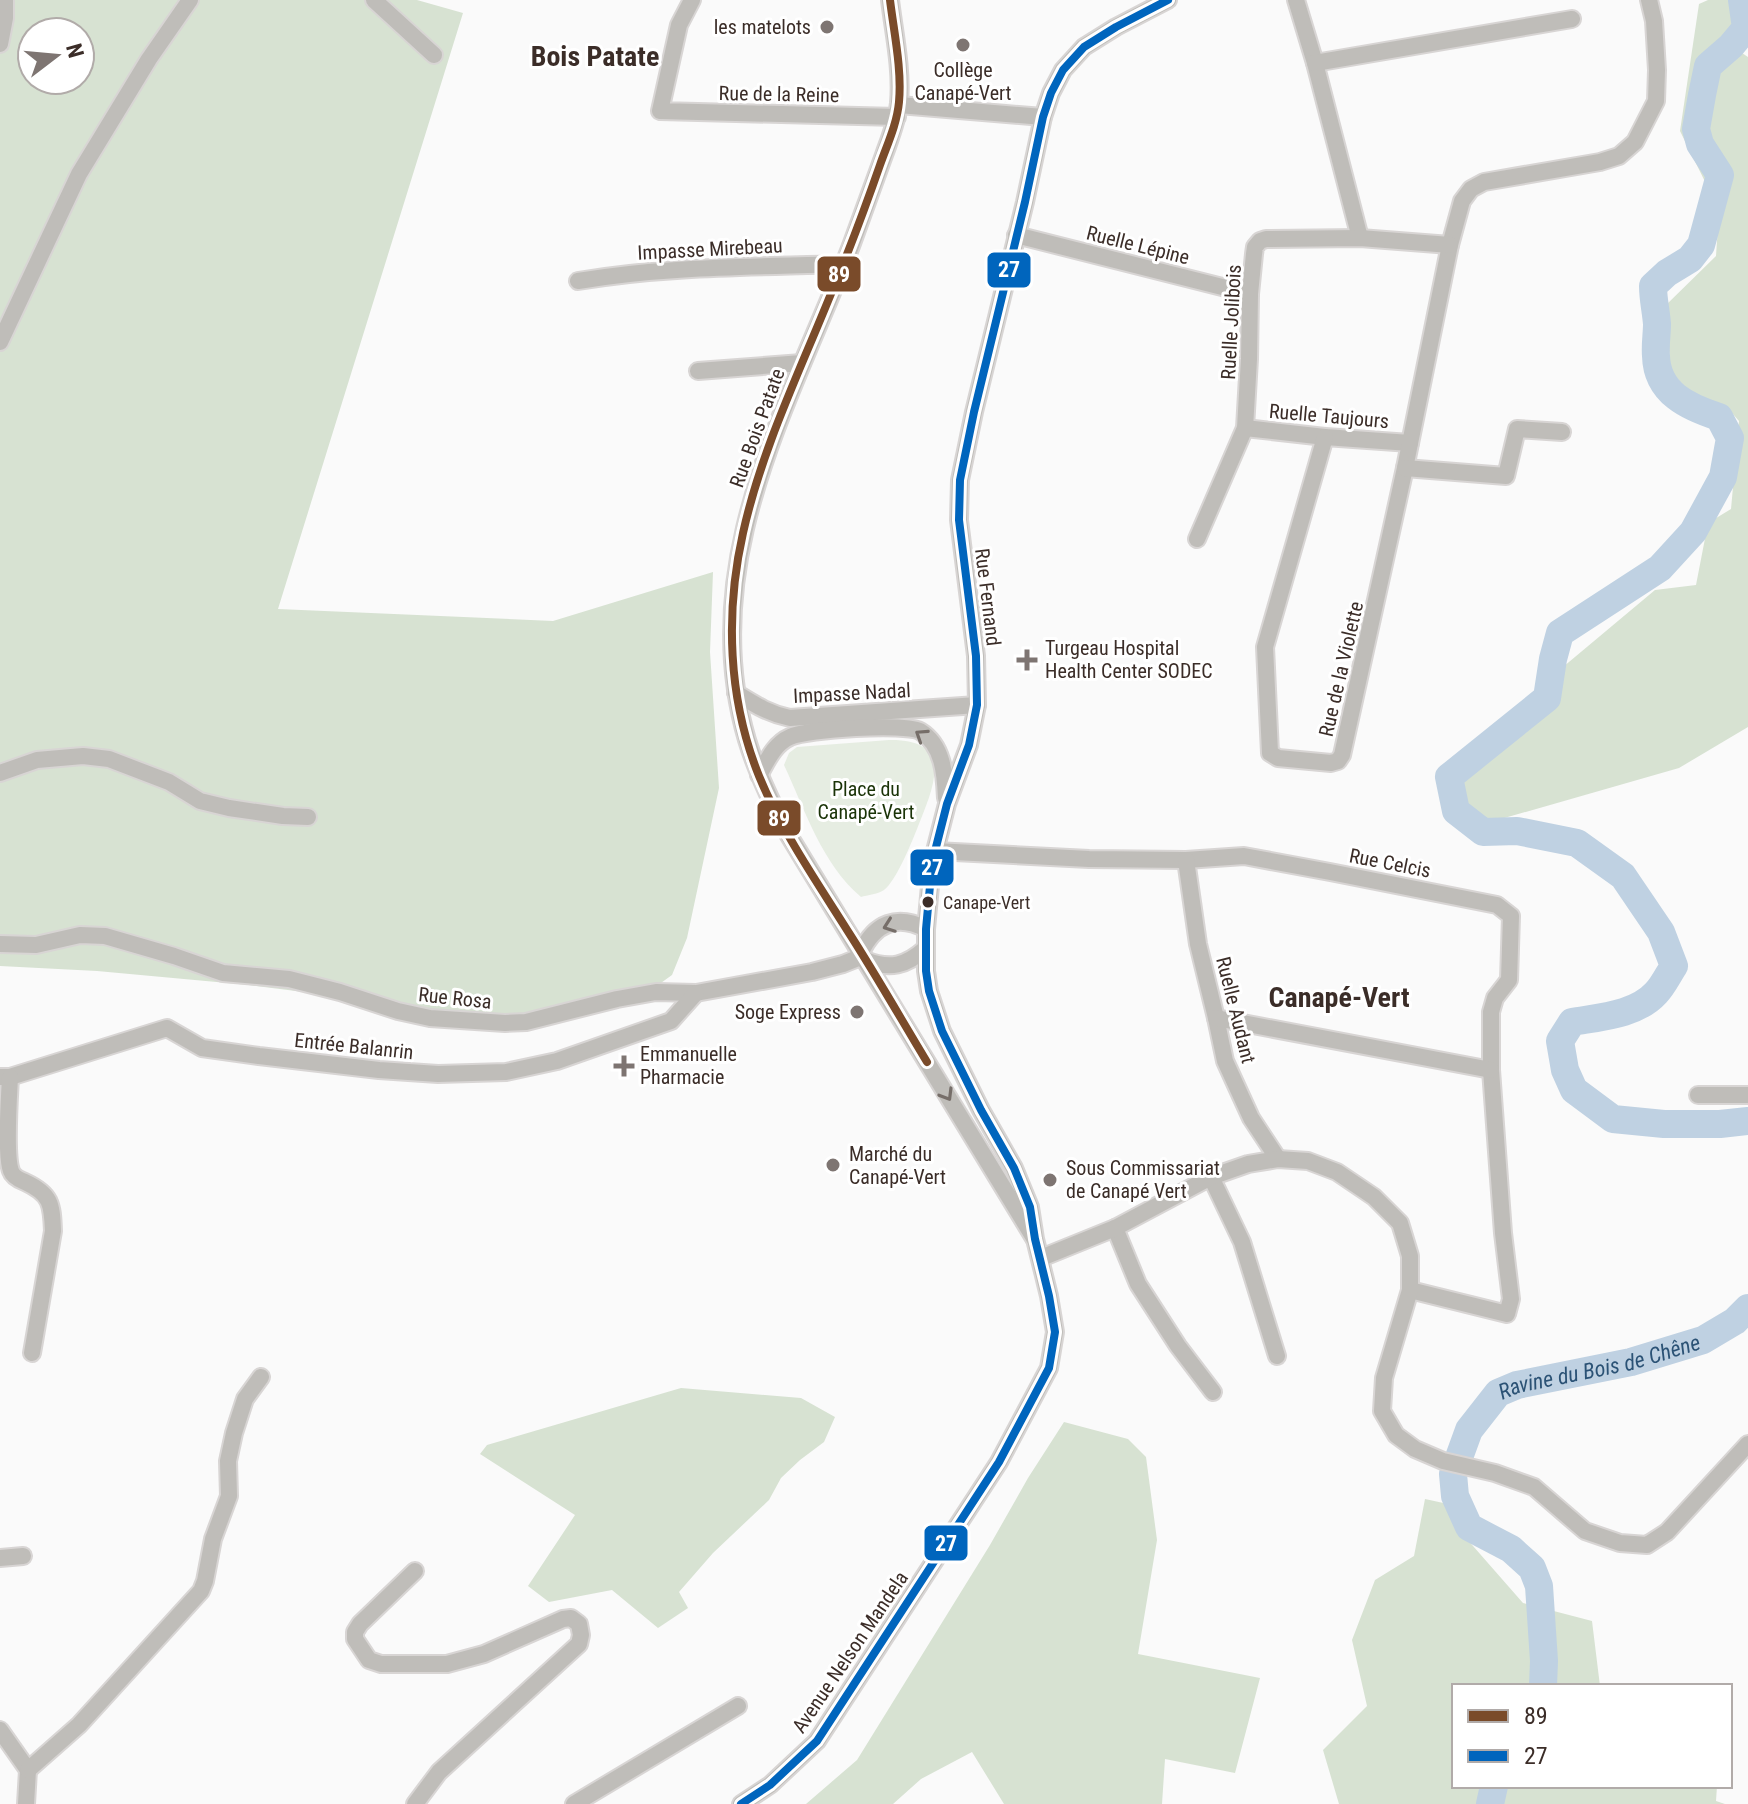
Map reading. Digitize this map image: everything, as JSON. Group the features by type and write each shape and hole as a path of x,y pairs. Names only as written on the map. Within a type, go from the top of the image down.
{"street":[{"path":"0,44 5,0"},
{"path":"0,342 79,174 149,59 190,0"},
{"path":"374,0 434,55"},
{"name":"Rue de la Reine","path":"692,0 679,25 660,111 898,111 1043,117"},
{"name":"Rue Bois Patate","path":"890,0 900,88 898,111 844,264 773,433 743,535 731,618 736,693 759,775 788,834 1035,1239"},
{"name":"Rue Fernand","path":"1035,1239 1026,1194 942,1031 929,991 926,929 935,851 947,804 969,745 977,705 976,656 959,520 959,492 964,454 1051,93 1063,70 1084,47 1168,0"},
{"path":"1296,0 1360,238"},
{"name":"Rue de la Violette","path":"1325,437 1265,647 1270,753 1278,758 1331,763 1338,761 1342,755 1450,245 1462,201 1471,189 1484,182 1600,162 1619,156 1635,142 1656,101 1654,21 1649,0"},
{"path":"1315,63 1572,19"},
{"name":"Ruelle Lépine","path":"1016,235 1250,294"},
{"name":"Ruelle Jolibois","path":"1197,539 1245,428 1250,294 1255,247 1260,241 1360,238 1450,245"},
{"name":"Impasse Mirebeau","path":"578,281 617,274 703,268 844,264"},
{"path":"698,371 802,363"},
{"name":"Ruelle Taujours","path":"1245,428 1410,443"},
{"path":"1405,468 1506,476 1517,429 1562,432"},
{"name":"Impasse Nadal","path":"736,693 764,711 790,718 977,705"},
{"name":"Impasse Nadal","path":"759,775 770,753 791,736 829,730 906,727 919,731 931,740 939,753 945,772 947,804"},
{"path":"0,773 37,760 83,756 109,759 162,779 200,801 283,816 308,817"},
{"name":"Rue Celcis","path":"935,851 1089,859 1186,860 1244,856 1497,905 1511,916 1509,980 1495,998 1491,1012 1491,1070 1511,1299 1507,1314 1410,1290"},
{"name":"Ruelle Audant","path":"1186,860 1198,944 1225,1061 1251,1118 1278,1159"},
{"path":"926,929 901,921 888,924 876,930 867,940 863,956 878,965 891,966 916,957 926,948"},
{"name":"Rue Rosa","path":"0,944 36,945 80,935 105,936 223,973 289,979 430,1018 526,1022 656,992 696,993 812,972 863,956"},
{"name":"Entrée Balanrin","path":"5,1077 167,1028 202,1048 379,1070 438,1074 506,1072 557,1061 671,1021 696,993"},
{"path":"1216,1018 1491,1070"},
{"path":"5,1077 11,1171 17,1178 43,1191 52,1213 53,1231 32,1353"},
{"path":"1698,1095 1748,1095"},
{"path":"1041,1258 1115,1228 1211,1177 1248,1164 1278,1159 1308,1161 1337,1172 1374,1197 1400,1223 1410,1256 1410,1290 1384,1378 1382,1411 1396,1435 1415,1449 1443,1461 1495,1473 1534,1487 1585,1531 1620,1543 1647,1545 1667,1532 1748,1444"},
{"path":"1211,1177 1242,1242 1277,1356"},
{"path":"1115,1228 1138,1284 1178,1346 1213,1392"},
{"name":"Avenue Nelson Mandela","path":"741,1804 770,1785 817,1741 999,1462 1034,1399 1049,1368 1055,1332 1035,1239"},
{"path":"28,1770 79,1725 201,1591 213,1539 229,1496 228,1461 234,1433 245,1399 261,1377"},
{"path":"0,1558 23,1556"},
{"path":"415,1571 355,1632 355,1639 369,1660 381,1664 447,1664 484,1654 571,1618 579,1624 581,1635 579,1644 439,1772 415,1804"},
{"path":"574,1804 738,1706"},
{"path":"0,1730 28,1770 26,1804"}],"green space":[{"path":"0,0 417,0 463,13 278,609 553,621 713,572 710,652 719,788 687,938 672,975 633,1003 533,1026 249,985 0,966"},
{"path":"1708,0 1748,0 1748,35 1742,53 1748,57 1748,727 1679,768 1473,827 1453,819 1447,786 1505,745 1555,700 1563,667 1655,590 1696,585 1708,523 1731,509 1739,421 1725,405 1703,406 1671,372 1665,306 1716,256 1719,210 1680,131 1699,4"},
{"name":"Place du Canapé-Vert","path":"889,740 910,742 924,748 932,757 933,783 914,836 893,879 882,891 861,897 847,884 825,853 784,765 789,753 797,747"},
{"path":"681,1388 801,1398 835,1417 824,1442 781,1478 769,1500 713,1553 679,1592 688,1608 658,1628 612,1590 549,1602 528,1586 575,1515 480,1454 487,1445"},
{"path":"1064,1422 1128,1439 1146,1457 1157,1540 1138,1654 1260,1678 1235,1773 1165,1759 1162,1804 1004,1804 972,1752 921,1779 893,1804 806,1804 857,1760"},
{"path":"1425,1499 1448,1504 1459,1530 1523,1603 1592,1621 1600,1684 1452,1684 1452,1788 1717,1788 1716,1801 1725,1804 1339,1804 1323,1750 1367,1706 1352,1640 1375,1580 1414,1556"}],"waterway":[{"name":"Ravine du Bois de Chêne","path":"1742,0 1746,28 1708,66 1696,129 1700,144 1720,175 1701,245 1690,259 1653,286 1656,352 1662,380 1676,397 1719,417 1730,438 1723,477 1693,532 1660,568 1560,633 1547,698 1449,777 1456,811 1483,832 1517,831 1577,843 1623,876 1661,932 1674,966 1656,993 1628,1011 1572,1022 1560,1041 1565,1070 1574,1090 1613,1119 1664,1124 1748,1121"},
{"name":"Ravine du Bois de Chêne","path":"1543,1684 1539,1586 1532,1568 1511,1549 1469,1527 1455,1496 1453,1474 1469,1430 1498,1393 1517,1385 1631,1362 1703,1340 1735,1321 1748,1308"},
{"name":"Ravine du Bois de Chêne","path":"1490,1804 1494,1788"}],"transit line":[{"name":"89","path":"890,0 899,77 896,118 855,233 760,473 737,563 733,656 741,717 768,797 927,1062"},
{"name":"27","path":"741,1804 770,1785 817,1741 999,1462 1049,1368 1055,1332 1030,1207 1014,1168 942,1031 926,971 926,929 935,851 947,804 969,745 977,705 976,656 959,520 960,480 1051,93 1063,70 1084,47 1168,0"}],"place":[{"name":"les matelots","path":"827,27"},
{"name":"Collège Canapé-Vert","path":"963,45"},
{"name":"Turgeau Hospital Health Center SODEC","path":"1027,660"},
{"name":"Canape-Vert","path":"928,902"},
{"name":"Soge Express","path":"857,1012"},
{"name":"Emmanuelle Pharmacie","path":"624,1066"},
{"name":"Marché du Canapé-Vert","path":"833,1165"},
{"name":"Sous Commissariat de Canapé Vert","path":"1050,1180"}],"district":[{"name":"Bois Patate","path":"595,56"},
{"name":"Canapé-Vert","path":"1339,997"}]}
